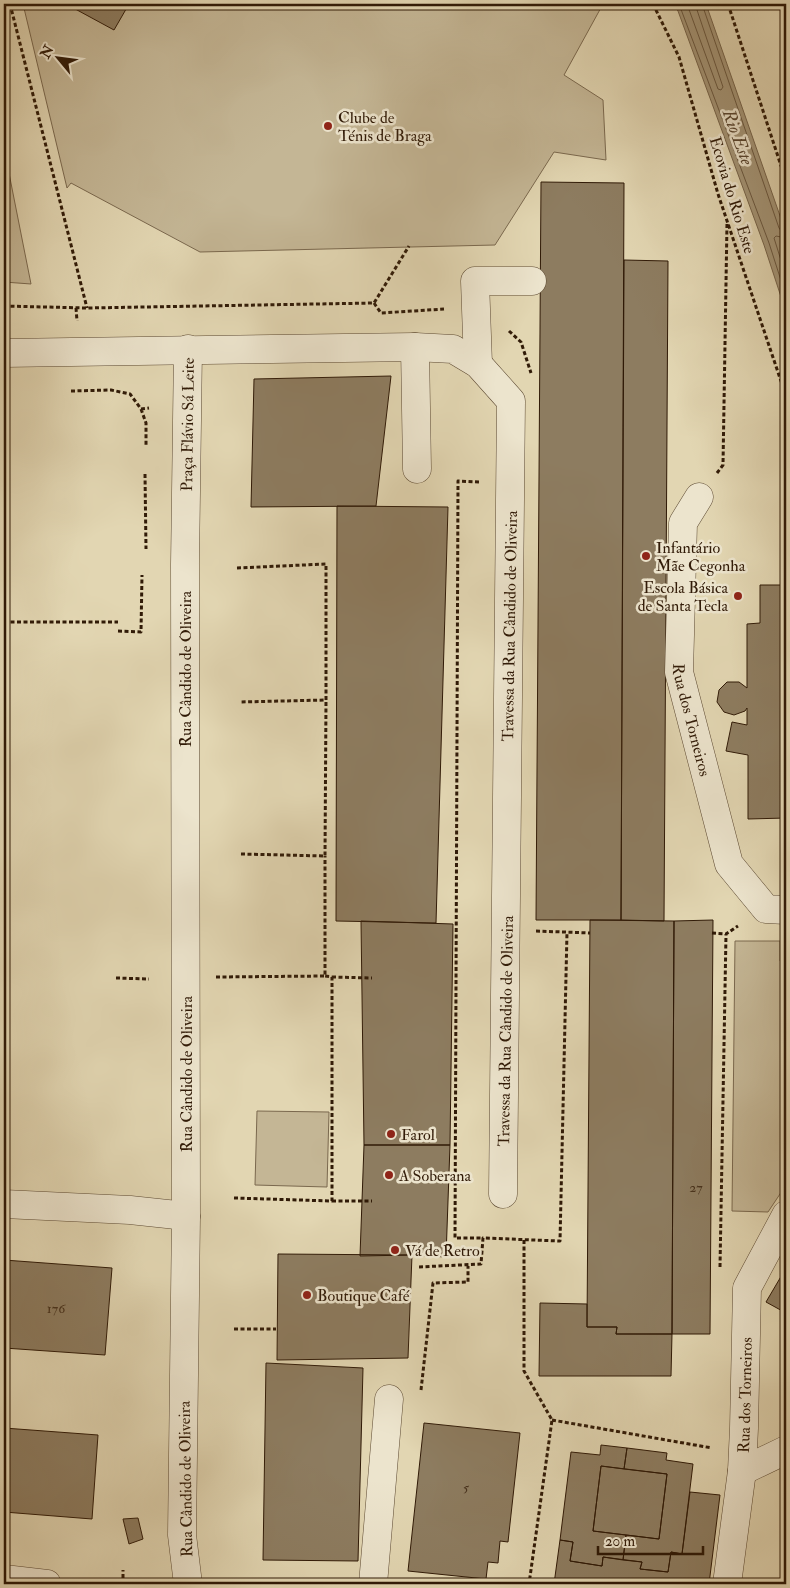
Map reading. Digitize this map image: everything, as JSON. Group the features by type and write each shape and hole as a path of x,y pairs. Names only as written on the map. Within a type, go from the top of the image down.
{"street":[{"path":"478,364 475,282 532,281"},
{"path":"415,347 417,469"},
{"name":"Travessa da Rua Cândido de Oliveira","path":"188,349 415,347 453,349 478,364 511,401 504,1194"},
{"name":"Praça Flávio Sá Leite","path":"4,353 188,349 185,564"},
{"name":"Rua dos Torneiros","path":"699,497 683,523 679,672 729,864 766,909 786,910"},
{"name":"Rua Cândido de Oliveira","path":"185,564 186,1216 182,1535 188,1584"},
{"path":"4,1204 130,1210 186,1216"},
{"name":"Rua dos Torneiros","path":"727,1584 742,1471 747,1288 786,1216"},
{"path":"373,1584 389,1399"},
{"path":"742,1471 786,1450"},
{"path":"4,1579 47,1584"}],"path":[{"path":"10,4 87,308"},
{"name":"Ecovia do Rio Este","path":"653,4 679,57 727,220 786,396"},
{"path":"728,4 786,181"},
{"path":"699,497 723,465 727,220"},
{"path":"4,306 87,308 374,303 409,246"},
{"path":"72,390 111,390 130,394 140,409 146,423 146,445"},
{"path":"140,409 150,408"},
{"path":"145,474 146,548"},
{"path":"485,482 458,482 455,1238 560,1241 568,932"},
{"path":"236,568 326,564 325,976"},
{"path":"118,631 141,632 142,575"},
{"path":"4,622 118,622"},
{"path":"240,702 326,700"},
{"path":"241,854 325,856"},
{"path":"544,932 590,933"},
{"path":"712,933 726,934 720,1268"},
{"path":"234,977 325,976 372,978"},
{"path":"332,977 332,1201"},
{"path":"116,978 149,979"},
{"path":"234,1198 372,1201"},
{"path":"418,1267 481,1264 483,1238"},
{"path":"524,1240 524,1371 552,1420 529,1584"},
{"path":"389,1399 420,1397 433,1284 468,1282 468,1266"},
{"path":"234,1329 276,1329"},
{"path":"552,1420 719,1449"},
{"path":"122,1578 123,1570"}],"shaded area":[{"name":"Clube de Ténis de Braga","path":"23,4 603,4 564,75 603,100 606,160 554,152 495,245 200,252 71,183 67,188"},
{"path":"4,148 31,284 4,282"},
{"path":"735,941 780,941 780,961 786,961 786,1185 768,1212 732,1211"},
{"path":"257,1111 329,1112 327,1187 255,1185"}],"water":[{"name":"Rio Este","path":"673,4 706,4 786,233 786,312 764,245 678,11"}],"building":[{"path":"66,4 129,4 114,30"},
{"path":"541,182 624,183 621,920 536,920"},
{"path":"624,260 668,261 664,921 621,920"},
{"path":"391,376 376,506 251,507 254,379"},
{"path":"337,506 448,507 436,923 336,921"},
{"path":"760,585 786,585 786,818 748,819 748,755 726,751 732,722 747,725 747,708 745,711 734,715 724,712 717,702 719,690 727,682 739,682 747,688 747,624 760,623"},
{"path":"590,920 674,921 672,1334 616,1334 617,1327 587,1327"},
{"path":"713,920 710,1334 672,1334 674,921"},
{"path":"361,921 453,924 450,1145 364,1145"},
{"path":"364,1145 450,1145 446,1257 412,1255 360,1256"},
{"path":"278,1254 412,1255 408,1358 277,1360"},
{"path":"4,1260 112,1268 105,1355 4,1348"},
{"path":"786,1268 786,1313 766,1302"},
{"path":"540,1303 587,1304 587,1327 617,1327 616,1334 672,1334 671,1376 539,1376"},
{"path":"266,1363 363,1368 358,1561 263,1560"},
{"path":"424,1423 520,1433 508,1542 500,1541 498,1563 488,1562 486,1579 408,1571"},
{"path":"4,1428 98,1435 92,1519 4,1512"},
{"path":"601,1445 627,1448 624,1469 601,1466 593,1531 626,1535 623,1560 603,1557 602,1566 570,1561 573,1542 560,1540 571,1452 600,1455"},
{"path":"627,1448 667,1453 666,1460 693,1464 682,1554 671,1552 668,1572 640,1569 642,1562 623,1560 626,1535 659,1539 667,1474 624,1469"},
{"path":"601,1466 667,1474 659,1539 593,1531"},
{"path":"690,1492 720,1495 709,1584 554,1584 560,1540 573,1542 570,1561 602,1566 603,1557 642,1562 640,1569 668,1572 671,1552 682,1554"},
{"path":"138,1518 143,1539 129,1544 123,1519"}],"place":[{"name":"Clube de Ténis de Braga","path":"328,126"},
{"name":"Infantário Mãe Cegonha","path":"646,556"},
{"name":"Escola Básica de Santa Tecla","path":"738,596"},
{"name":"Farol","path":"391,1134"},
{"name":"A Soberana","path":"389,1175"},
{"name":"Vá de Retro","path":"395,1250"},
{"name":"Boutique Café","path":"307,1295"}]}
